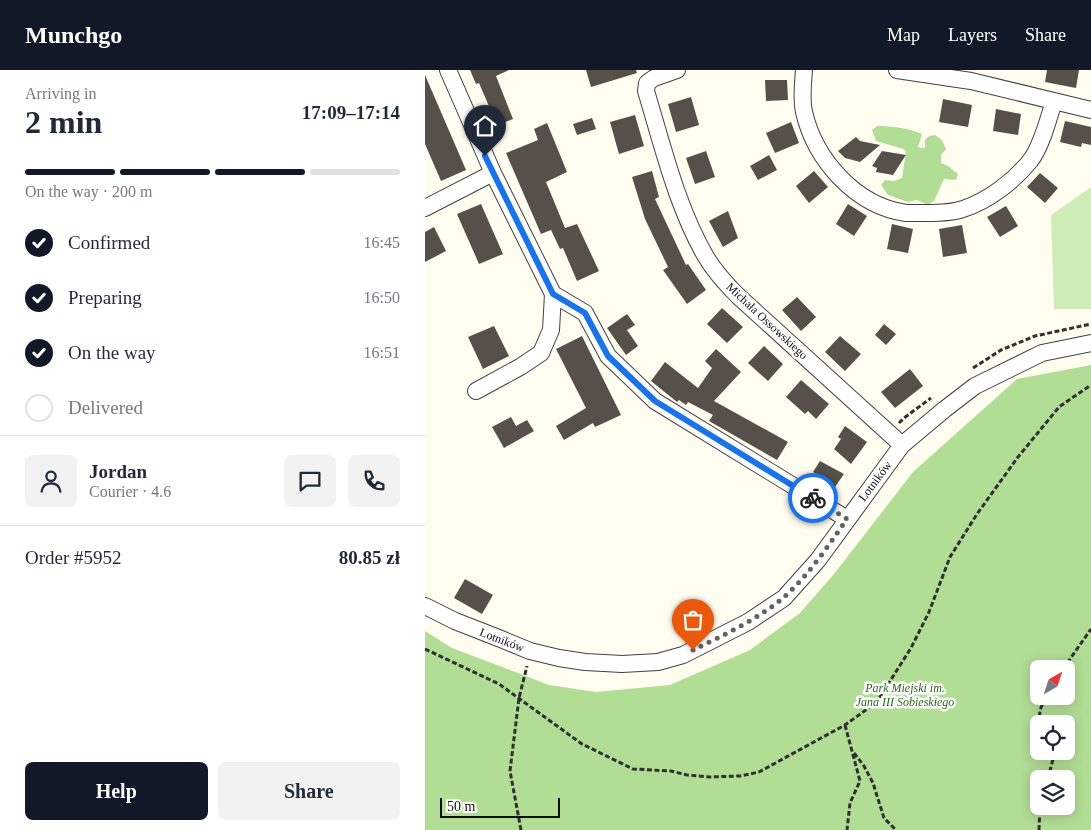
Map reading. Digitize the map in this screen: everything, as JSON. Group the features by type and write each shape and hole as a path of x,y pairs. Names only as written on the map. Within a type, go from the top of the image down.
{"street":[{"path":"449,70 493,173 553,294 551,330 541,353 476,391"},
{"name":"Michała Ossowskiego","path":"677,70 654,78 647,83 647,91 673,179 688,219 711,264 738,296 902,445"},
{"path":"804,70 804,111 812,137 824,158 843,181 855,191 875,203 906,213 937,213 962,210 981,202 1015,177 1032,159 1045,130 1054,101"},
{"path":"897,70 932,72 1091,110"},
{"path":"425,208 493,173"},
{"path":"553,294 585,313 608,356 655,401 847,519"},
{"name":"Lotników","path":"425,606 455,621 530,651 559,658 585,662 622,664 658,662 683,655 748,622 784,598 818,560 902,445 975,386 1042,353 1091,343"}],"path":[{"path":"971,369 1001,350 1035,336 1091,324"},
{"path":"425,649 499,684 582,744 633,769 671,770 687,775 703,776 740,776 759,772 845,725 870,708 880,697 897,672 929,612 950,558 977,514 1059,407 1091,385"},
{"path":"890,433 904,418 933,396"},
{"path":"1069,660 1091,629"},
{"path":"521,830 510,771 519,698 530,651"},
{"path":"845,725 861,781 850,803 847,830"},
{"path":"853,750 873,783 884,818 896,830"},
{"path":"1039,830 1040,815"}],"green space":[{"path":"877,126 900,128 922,134 918,147 923,148 925,147 925,140 929,136 935,135 942,140 946,149 941,155 941,163 958,174 956,180 944,179 934,201 928,205 917,200 908,202 888,195 881,185 885,180 894,181 902,178 906,152 904,149 876,141 872,130"},
{"path":"1091,187 1091,309 1054,309 1051,215"},
{"name":"Park Miejski im. Jana III Sobieskiego","path":"1091,365 1091,830 425,830 425,631 452,648 549,685 596,692 670,685 750,650 800,613 834,574 913,472 1017,379"}],"building":[{"path":"470,70 509,70 496,76 513,119 497,125 479,83 476,84"},
{"path":"586,70 636,70 637,73 591,87"},
{"path":"1047,70 1079,70 1076,88 1045,82"},
{"path":"425,75 466,170 441,181 425,144"},
{"path":"765,80 787,80 788,100 766,101"},
{"path":"691,97 699,125 676,132 668,104"},
{"path":"943,99 972,105 968,127 939,122"},
{"path":"996,109 1021,114 1018,135 993,131"},
{"path":"635,115 644,146 619,154 610,122"},
{"path":"592,118 596,129 577,135 573,124"},
{"path":"1065,121 1091,127 1091,145 1082,143 1081,147 1060,142"},
{"path":"791,122 799,143 775,153 766,133"},
{"path":"547,123 567,172 546,182 565,228 577,224 599,271 577,281 563,248 560,249 551,230 541,234 506,153 538,140 534,129"},
{"path":"856,137 860,141 880,145 860,162 845,158 838,151"},
{"path":"706,151 715,177 695,184 686,158"},
{"path":"882,151 906,155 893,175 876,172 877,168 872,166"},
{"path":"769,155 777,170 758,180 750,166"},
{"path":"652,171 659,197 655,199 686,265 688,264 706,290 687,304 663,270 668,267 645,219 632,177"},
{"path":"814,171 828,187 809,203 796,186"},
{"path":"1040,173 1058,188 1045,203 1027,187"},
{"path":"481,204 503,254 479,264 457,214"},
{"path":"848,204 867,216 854,236 836,224"},
{"path":"1006,206 1018,226 1000,237 987,217"},
{"path":"728,211 738,238 723,247 709,221"},
{"path":"892,224 913,229 908,253 887,249"},
{"path":"962,225 967,253 943,257 939,229"},
{"path":"434,227 446,251 425,262 425,232"},
{"path":"797,297 816,317 801,331 782,310"},
{"path":"722,308 743,327 727,343 707,324"},
{"path":"627,314 635,325 627,330 638,346 626,355 607,328"},
{"path":"884,324 896,334 886,345 875,335"},
{"path":"494,326 509,356 483,369 468,337"},
{"path":"582,336 621,415 595,427 593,423 564,440 556,426 586,408 556,349"},
{"path":"840,336 861,354 845,371 825,352"},
{"path":"764,346 783,364 768,381 748,363"},
{"path":"716,349 741,372 714,401 788,442 777,460 709,421 713,415 688,402 686,405 679,400 677,402 651,381 665,362 698,388 712,368 705,361"},
{"path":"910,369 923,386 895,408 881,392"},
{"path":"801,380 829,404 816,419 808,411 805,414 786,397"},
{"path":"511,417 516,426 527,420 534,431 504,448 492,427"},
{"path":"845,426 867,442 851,464 834,449 841,439 838,437"},
{"path":"820,461 844,474 835,487 813,472"},
{"path":"465,579 493,595 482,614 454,598"}],"way so far":[{"path":"693,650 748,622 784,598 818,560 847,519 813,498"}],"route":[{"path":"485,156 553,294 585,313 608,356 655,401 813,498"}]}
